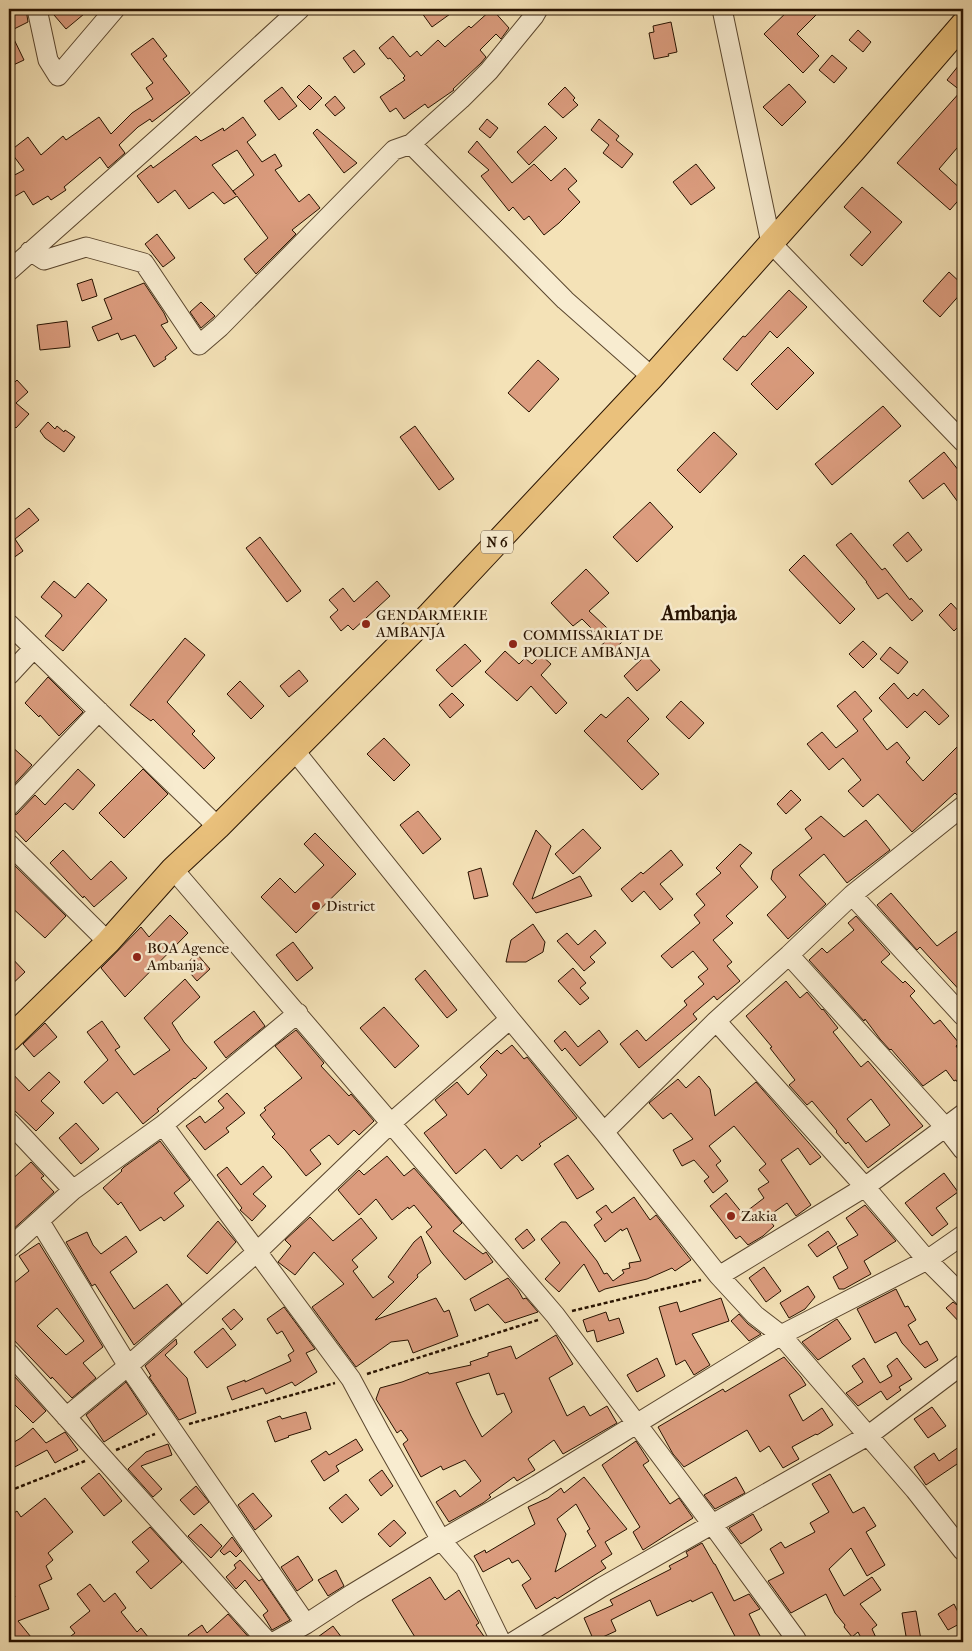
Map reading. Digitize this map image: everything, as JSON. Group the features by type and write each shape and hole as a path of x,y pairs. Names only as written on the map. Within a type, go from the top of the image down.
{"main road":[{"name":"N 6","path":"9,1039 108,942 173,869 218,827 430,614 652,377 962,27"}],"street":[{"path":"36,9 48,60 58,76 115,9"},
{"path":"9,271 300,9"},
{"path":"30,251 44,260 86,247 144,263 199,345 220,327 394,150 411,144 461,99 488,71 538,9"},
{"path":"722,9 771,243 963,442"},
{"path":"411,144 565,300 652,377"},
{"path":"9,624 218,827"},
{"path":"9,675 34,648"},
{"path":"9,806 99,711"},
{"path":"294,750 719,1276 755,1315 781,1335 915,1490 963,1551"},
{"path":"604,1132 716,1021 852,895 963,806"},
{"path":"9,844 108,942"},
{"path":"173,869 555,1315 796,1639"},
{"path":"852,895 963,1016"},
{"path":"789,955 946,1128 963,1150"},
{"path":"9,1248 74,1190 163,1125 298,1013"},
{"path":"66,1417 128,1366 258,1251 390,1124 510,1019"},
{"path":"716,1021 865,1187 927,1260 963,1296"},
{"path":"719,1276 865,1187 963,1114"},
{"path":"9,1122 74,1190"},
{"path":"163,1125 351,1379 441,1540 465,1568 501,1642"},
{"path":"40,1222 128,1366 306,1624"},
{"path":"274,1642 441,1540 537,1485 781,1335 927,1260 963,1235"},
{"path":"9,1353 268,1642"},
{"path":"513,1642 602,1587 869,1436 963,1364"}],"building":[{"path":"19,9 26,9 28,22 10,31 24,60 9,67 9,14"},
{"path":"61,9 90,9 66,29 54,15"},
{"path":"419,9 457,9 432,27"},
{"path":"492,9 509,28 501,39 496,34 480,50 486,57 481,63 454,90 428,108 425,104 404,119 396,108 390,112 380,97 405,80 403,78 405,76 379,48 393,36 410,57 417,51 421,56 438,40 445,47 469,26 471,28"},
{"path":"790,9 822,9 797,34 819,56 803,73 764,34"},
{"path":"671,22 677,52 654,59 649,33 654,32 653,26"},
{"path":"858,30 871,42 863,52 849,40"},
{"path":"153,38 167,56 163,59 190,93 152,122 150,119 138,127 119,145 125,153 108,168 100,157 64,187 66,190 51,200 48,196 33,205 24,191 12,198 9,191 9,178 24,170 10,151 28,137 41,155 63,136 66,140 99,117 111,134 132,113 153,99 146,88 153,83 131,54"},
{"path":"354,50 365,64 354,73 343,58"},
{"path":"832,55 847,68 834,83 819,70"},
{"path":"963,60 963,141 939,169 963,191 963,195 950,210 897,163 961,91 947,80"},
{"path":"789,84 806,102 782,126 763,107"},
{"path":"309,85 322,98 310,110 297,97"},
{"path":"282,87 297,106 279,120 264,101"},
{"path":"565,87 575,98 573,100 578,105 563,118 548,104"},
{"path":"335,96 345,108 335,116 325,105"},
{"path":"243,117 256,135 247,142 262,162 275,154 282,166 275,170 299,202 309,194 320,208 292,230 296,234 256,274 244,259 268,238 237,196 224,204 213,192 189,209 175,190 158,203 137,176 151,165 153,168 196,136 201,141 223,128 224,131","holes":["237,150 254,175 233,191 236,195 212,165"]},
{"path":"487,119 498,128 490,138 479,129"},
{"path":"599,119 619,136 616,140 633,154 622,168 603,153 609,145 591,130"},
{"path":"545,126 557,138 529,165 517,152"},
{"path":"317,129 357,163 344,173 313,133"},
{"path":"477,141 512,183 534,164 551,181 565,168 577,181 568,189 580,202 544,235 529,216 524,220 513,207 509,211 481,176 489,170 468,152"},
{"path":"696,164 715,188 691,205 673,182"},
{"path":"862,187 902,222 862,266 850,255 871,232 844,207"},
{"path":"157,234 175,258 163,267 145,244"},
{"path":"949,272 963,285 963,291 940,317 923,301"},
{"path":"92,279 97,296 82,301 77,284"},
{"path":"144,283 164,313 168,322 161,325 177,348 154,367 135,335 121,340 118,333 98,341 92,327 112,319 104,299"},
{"path":"789,290 807,307 777,338 770,331 737,371 723,359"},
{"path":"201,302 215,316 201,328 190,312"},
{"path":"67,321 70,347 40,350 37,325"},
{"path":"788,347 814,373 777,410 751,384"},
{"path":"538,360 559,379 529,412 508,393"},
{"path":"17,380 28,392 16,403 29,414 16,428 9,421 9,388"},
{"path":"883,406 901,426 832,485 815,464"},
{"path":"48,422 55,429 57,426 75,437 64,452 45,438 40,431"},
{"path":"415,426 454,479 439,490 400,437"},
{"path":"714,432 737,454 700,493 677,470"},
{"path":"944,452 963,476 963,509 944,483 923,499 909,481"},
{"path":"650,502 673,527 637,562 613,537"},
{"path":"29,508 39,520 15,539 23,551 9,561 9,524"},
{"path":"908,532 922,550 907,562 893,545"},
{"path":"851,533 882,570 885,568 910,600 911,598 923,611 912,621 887,593 878,599 867,582 836,545"},
{"path":"260,537 301,591 287,602 246,548"},
{"path":"804,555 855,609 840,624 789,570"},
{"path":"586,569 609,593 589,611 622,642 605,658 597,649 605,642 582,619 573,626 551,603"},
{"path":"54,581 75,598 88,583 107,600 63,651 45,636 62,616 41,597"},
{"path":"377,581 390,596 353,630 348,625 341,631 330,617 338,610 329,600 343,588 354,602"},
{"path":"951,603 963,616 963,622 954,631 939,615"},
{"path":"185,638 205,655 167,702 195,731 192,734 215,758 204,769 153,719 151,721 130,705"},
{"path":"863,641 877,654 863,668 849,654"},
{"path":"465,644 481,661 452,687 436,670"},
{"path":"890,647 908,662 898,674 880,659"},
{"path":"505,651 519,664 525,658 532,664 541,655 551,664 541,675 567,703 556,714 531,686 517,701 485,672"},
{"path":"646,655 660,670 637,691 624,676"},
{"path":"299,670 308,681 289,697 280,686"},
{"path":"48,677 83,712 59,736 40,715 39,717 25,703"},
{"path":"240,681 264,706 251,719 227,694"},
{"path":"894,683 908,699 914,693 917,696 923,689 949,716 939,725 925,711 907,728 879,698"},
{"path":"855,691 872,711 863,719 887,750 897,742 910,758 906,762 923,781 963,741 963,795 958,796 955,793 912,832 878,794 863,807 848,791 861,780 843,758 829,770 807,744 822,732 836,748 858,731 837,706"},
{"path":"452,693 464,705 450,718 439,705"},
{"path":"628,697 649,719 627,741 659,774 642,790 584,731 601,714 606,718"},
{"path":"681,701 704,723 689,739 666,717"},
{"path":"384,738 410,765 394,781 367,754"},
{"path":"9,744 32,765 9,790"},
{"path":"78,769 95,785 73,810 65,803 26,842 9,824 9,817 17,814 35,795 45,805"},
{"path":"143,769 168,794 124,838 99,813"},
{"path":"791,790 801,800 786,814 777,804"},
{"path":"418,811 441,839 423,854 400,825"},
{"path":"821,816 844,837 866,820 890,850 847,883 824,854 799,875 826,904 788,939 767,915 786,897 771,879 773,870 812,838 805,829"},
{"path":"583,829 601,848 573,874 555,854"},
{"path":"536,830 551,846 532,899 580,876 592,896 536,913 513,884"},
{"path":"315,833 356,874 296,933 261,897 280,878 295,893 324,865 304,844"},
{"path":"740,844 752,853 740,866 758,887 726,916 733,923 713,940 732,962 727,966 740,981 717,1000 714,996 693,1014 697,1019 639,1068 620,1044 637,1030 646,1041 687,1005 684,1001 704,984 698,977 708,969 693,951 672,968 661,956 700,923 694,915 705,905 696,894 721,873 716,868"},
{"path":"63,850 91,880 111,861 127,878 94,907 50,863"},
{"path":"671,850 683,865 660,884 673,899 660,910 644,891 632,902 621,889 641,872 643,874"},
{"path":"9,860 66,916 45,938 9,905"},
{"path":"481,868 488,896 474,899 468,872"},
{"path":"891,893 937,946 963,927 963,994 920,947 917,950 877,905"},
{"path":"170,915 188,933 125,997 101,968 141,927 149,937"},
{"path":"856,916 890,954 881,962 903,983 905,981 915,991 910,996 934,1024 940,1020 959,1043 956,1046 963,1056 963,1091 946,1070 923,1086 880,1039 865,1019 864,1021 809,960 822,948 827,953 854,930 848,923"},
{"path":"533,924 545,942 543,952 526,962 506,962 511,940"},
{"path":"595,930 606,943 590,957 595,962 584,971 557,941 567,933 578,945"},
{"path":"293,942 313,968 297,981 276,955"},
{"path":"197,954 210,969 197,981 184,966"},
{"path":"9,955 25,972 9,987"},
{"path":"573,968 586,983 580,988 589,998 580,1005 558,981"},
{"path":"425,970 457,1010 447,1018 415,979"},
{"path":"185,979 200,997 172,1023 184,1042 207,1068 157,1109 159,1111 143,1124 117,1092 103,1104 84,1082 108,1060 87,1032 102,1021 120,1047 115,1050 134,1075 170,1050 144,1018"},
{"path":"786,981 800,998 807,992 838,1028 833,1032 861,1067 868,1061 923,1126 868,1168 812,1101 807,1105 789,1085 795,1080 770,1048 772,1047 746,1016","holes":["871,1099 890,1125 866,1142 847,1119"]},
{"path":"384,1007 419,1046 395,1068 360,1028"},
{"path":"254,1011 265,1026 226,1058 214,1042"},
{"path":"45,1023 57,1037 34,1057 23,1044"},
{"path":"296,1030 324,1063 321,1066 349,1096 351,1094 374,1121 359,1135 354,1130 338,1145 329,1135 310,1150 321,1164 306,1176 272,1137 275,1134 260,1115 266,1110 264,1108 302,1078 275,1046"},
{"path":"599,1030 608,1042 580,1066 565,1048 562,1051 554,1041 565,1031 578,1047"},
{"path":"512,1045 524,1059 527,1057 577,1118 539,1144 541,1146 522,1161 517,1155 501,1169 485,1149 456,1174 424,1133 447,1115 435,1100 457,1082 468,1095 487,1075 480,1067 497,1050 501,1054"},
{"path":"9,1070 29,1091 49,1072 60,1082 41,1101 54,1113 36,1131 13,1109 15,1107 9,1101"},
{"path":"699,1076 710,1089 715,1116 756,1082 821,1157 810,1165 798,1148 781,1160 811,1205 796,1216 787,1203 767,1217 774,1226 763,1236 748,1245 740,1236 736,1239 710,1206 726,1193 743,1214 764,1198 758,1189 769,1182 759,1170 766,1164 734,1126 709,1146 721,1161 716,1165 728,1181 713,1193 704,1181 709,1177 694,1160 682,1166 673,1150 693,1139 671,1113 663,1119 649,1103 678,1079 686,1088"},
{"path":"227,1093 245,1113 226,1128 229,1132 205,1150 186,1126 200,1116 205,1123 224,1108 218,1101"},
{"path":"76,1123 99,1149 81,1164 59,1138"},
{"path":"160,1141 190,1180 174,1193 184,1206 164,1221 161,1217 140,1231 121,1202 118,1205 103,1188 124,1167"},
{"path":"568,1155 594,1189 577,1199 554,1164"},
{"path":"387,1156 404,1176 414,1168 462,1223 453,1231 483,1254 486,1252 493,1262 465,1280 426,1232 432,1227 414,1205 409,1209 408,1207 392,1220 376,1199 359,1215 338,1190 359,1170 364,1175"},
{"path":"31,1162 44,1176 41,1178 54,1192 9,1233 9,1182"},
{"path":"263,1166 272,1177 253,1194 266,1206 252,1221 240,1210 242,1208 217,1175 227,1167 241,1185"},
{"path":"944,1173 958,1192 936,1208 948,1224 932,1236 905,1203"},
{"path":"634,1197 650,1220 656,1215 691,1260 675,1271 672,1268 647,1279 599,1292 584,1264 559,1292 545,1279 560,1263 541,1239 561,1222 566,1222 597,1261 604,1274 607,1273 613,1281 624,1273 622,1270 630,1268 629,1263 641,1261 627,1228 622,1231 621,1229 605,1242 594,1225 602,1219 596,1212 606,1205 612,1213"},
{"path":"865,1205 896,1241 864,1261 871,1274 844,1289 839,1289 833,1277 848,1268 837,1247 858,1235 846,1218"},
{"path":"310,1217 333,1241 361,1218 377,1238 352,1260 358,1267 353,1271 373,1298 394,1282 388,1277 414,1242 421,1236 431,1263 417,1275 418,1277 375,1320 436,1298 444,1312 449,1310 458,1336 413,1353 408,1340 391,1342 356,1367 312,1307 344,1284 314,1252 295,1275 278,1262 291,1246 285,1240"},
{"path":"218,1221 236,1242 207,1274 187,1256"},
{"path":"527,1229 535,1240 523,1249 515,1239"},
{"path":"828,1231 837,1244 817,1257 808,1245"},
{"path":"87,1232 93,1245 101,1254 126,1236 137,1252 110,1272 134,1309 167,1284 182,1304 134,1345 95,1284 92,1286 66,1242"},
{"path":"39,1243 103,1347 83,1363 96,1378 72,1398 9,1335 9,1287 29,1271 19,1256","holes":["57,1308 84,1341 66,1355 37,1326"]},
{"path":"764,1267 781,1291 766,1302 749,1278"},
{"path":"508,1278 523,1299 526,1298 538,1312 505,1323 488,1304 475,1311 470,1299"},
{"path":"808,1286 815,1297 805,1309 789,1318 780,1303"},
{"path":"896,1289 905,1307 908,1306 916,1320 908,1325 920,1345 927,1341 938,1360 925,1368 902,1343 896,1332 875,1343 857,1309"},
{"path":"721,1298 729,1321 692,1334 710,1365 694,1375 685,1360 676,1365 659,1307 677,1302 680,1312"},
{"path":"953,1302 963,1307 963,1326 946,1308"},
{"path":"284,1307 315,1349 306,1353 317,1372 295,1386 292,1382 266,1394 263,1388 232,1400 227,1387 245,1380 245,1382 291,1361 288,1355 294,1351 282,1331 277,1334 267,1319"},
{"path":"234,1309 243,1319 231,1330 222,1319"},
{"path":"606,1312 609,1321 619,1318 624,1333 597,1342 594,1330 587,1332 583,1320"},
{"path":"739,1314 761,1334 749,1341 731,1321"},
{"path":"837,1319 851,1339 818,1360 802,1342"},
{"path":"223,1328 236,1345 207,1368 194,1352"},
{"path":"556,1335 573,1364 549,1378 567,1416 584,1406 590,1416 607,1406 617,1423 563,1454 554,1440 528,1459 535,1470 517,1481 514,1477 489,1495 491,1497 483,1503 449,1522 436,1502 455,1490 460,1497 481,1481 465,1460 443,1470 441,1466 421,1477 403,1444 408,1440 401,1430 397,1433 376,1399 380,1388 428,1372 429,1374 471,1365 470,1362 488,1356 488,1353 511,1346 516,1359","holes":["489,1373 497,1395 504,1393 512,1412 482,1437 456,1383"]},
{"path":"176,1339 177,1344 165,1355 187,1378 196,1413 179,1420 149,1377 151,1376 145,1366"},
{"path":"784,1357 806,1385 789,1395 803,1421 822,1408 833,1425 792,1447 799,1459 783,1468 769,1446 760,1452 747,1430 684,1467 673,1454 658,1427 723,1389 725,1392"},
{"path":"657,1358 665,1376 637,1392 627,1375"},
{"path":"864,1358 880,1383 892,1376 887,1366 897,1358 912,1379 899,1387 901,1390 887,1400 881,1391 858,1406 846,1393 863,1382 852,1366"},
{"path":"14,1376 46,1411 33,1423 9,1399 9,1380"},
{"path":"126,1382 147,1414 104,1442 86,1415"},
{"path":"932,1407 946,1426 928,1438 914,1419"},
{"path":"306,1412 311,1429 275,1442 267,1421 280,1416 282,1419"},
{"path":"33,1428 46,1443 65,1432 78,1450 55,1463 47,1450 9,1470 9,1445"},
{"path":"356,1439 363,1450 336,1466 339,1471 324,1481 311,1461 326,1451 329,1455"},
{"path":"636,1441 649,1461 643,1465 670,1504 679,1498 693,1518 643,1550 633,1532 640,1527 602,1465"},
{"path":"168,1444 172,1455 141,1466 162,1489 153,1497 128,1469 146,1452"},
{"path":"963,1444 963,1460 926,1485 914,1467 934,1453 939,1461"},
{"path":"382,1470 393,1486 381,1496 369,1480"},
{"path":"99,1473 122,1501 104,1516 81,1488"},
{"path":"830,1474 853,1513 864,1507 876,1526 866,1532 885,1565 867,1576 851,1548 829,1569 844,1596 872,1577 881,1590 860,1604 877,1625 872,1629 878,1642 863,1642 858,1632 852,1637 835,1613 826,1594 791,1613 768,1581 784,1573 770,1549 781,1542 785,1548 815,1532 810,1523 829,1512 812,1484"},
{"path":"584,1477 627,1529 605,1542 612,1554 601,1561 606,1568 557,1599 555,1597 536,1609 522,1585 531,1579 518,1560 512,1563 509,1558 483,1572 474,1556 485,1550 486,1553 535,1524 528,1507 548,1498 561,1488 564,1493","holes":["576,1504 590,1529 587,1531 596,1546 555,1572 566,1534 557,1519"]},
{"path":"736,1477 745,1493 715,1509 704,1495"},
{"path":"196,1486 209,1502 194,1515 180,1500"},
{"path":"253,1493 272,1516 255,1530 238,1505"},
{"path":"346,1494 359,1509 342,1523 329,1508"},
{"path":"45,1498 73,1532 48,1553 53,1560 46,1566 52,1579 39,1585 49,1609 18,1621 35,1642 9,1642 9,1600 15,1597 9,1582 9,1516 17,1511 21,1517"},
{"path":"753,1514 762,1530 741,1544 729,1528"},
{"path":"394,1520 406,1533 390,1547 378,1534"},
{"path":"201,1524 222,1546 211,1558 188,1536"},
{"path":"150,1527 182,1562 151,1589 136,1572 149,1561 132,1542"},
{"path":"232,1537 242,1551 236,1557 230,1551 224,1555 220,1551"},
{"path":"702,1543 734,1601 749,1594 760,1609 749,1614 763,1642 738,1642 712,1592 657,1616 650,1600 611,1620 616,1631 594,1641 584,1618 613,1605 610,1600 671,1569 669,1566 688,1556 686,1552"},
{"path":"298,1556 313,1580 297,1591 281,1567"},
{"path":"240,1560 259,1581 262,1579 290,1620 272,1630 263,1615 268,1611 245,1580 236,1589 226,1577 236,1568 234,1565"},
{"path":"336,1570 344,1586 328,1596 318,1580"},
{"path":"430,1577 445,1600 459,1590 479,1623 476,1625 488,1642 418,1642 392,1600"},
{"path":"90,1584 104,1602 115,1593 126,1608 121,1612 137,1632 141,1628 152,1642 63,1642 75,1633 70,1627 90,1611 77,1594"},
{"path":"954,1604 963,1622 948,1630 938,1614"},
{"path":"916,1611 921,1640 907,1642 902,1613"},
{"path":"228,1614 253,1642 193,1642 188,1635 202,1625 207,1633"},
{"path":"333,1626 345,1642 311,1642"}],"place":[{"name":"GENDARMERIE AMBANJA","path":"366,624"},
{"name":"COMMISSARIAT DE POLICE AMBANJA","path":"513,644"},
{"name":"District","path":"316,906"},
{"name":"BOA Agence Ambanja","path":"137,957"},
{"name":"Zakia","path":"731,1216"}],"district":[{"name":"Ambanja","path":"699,613"}]}
